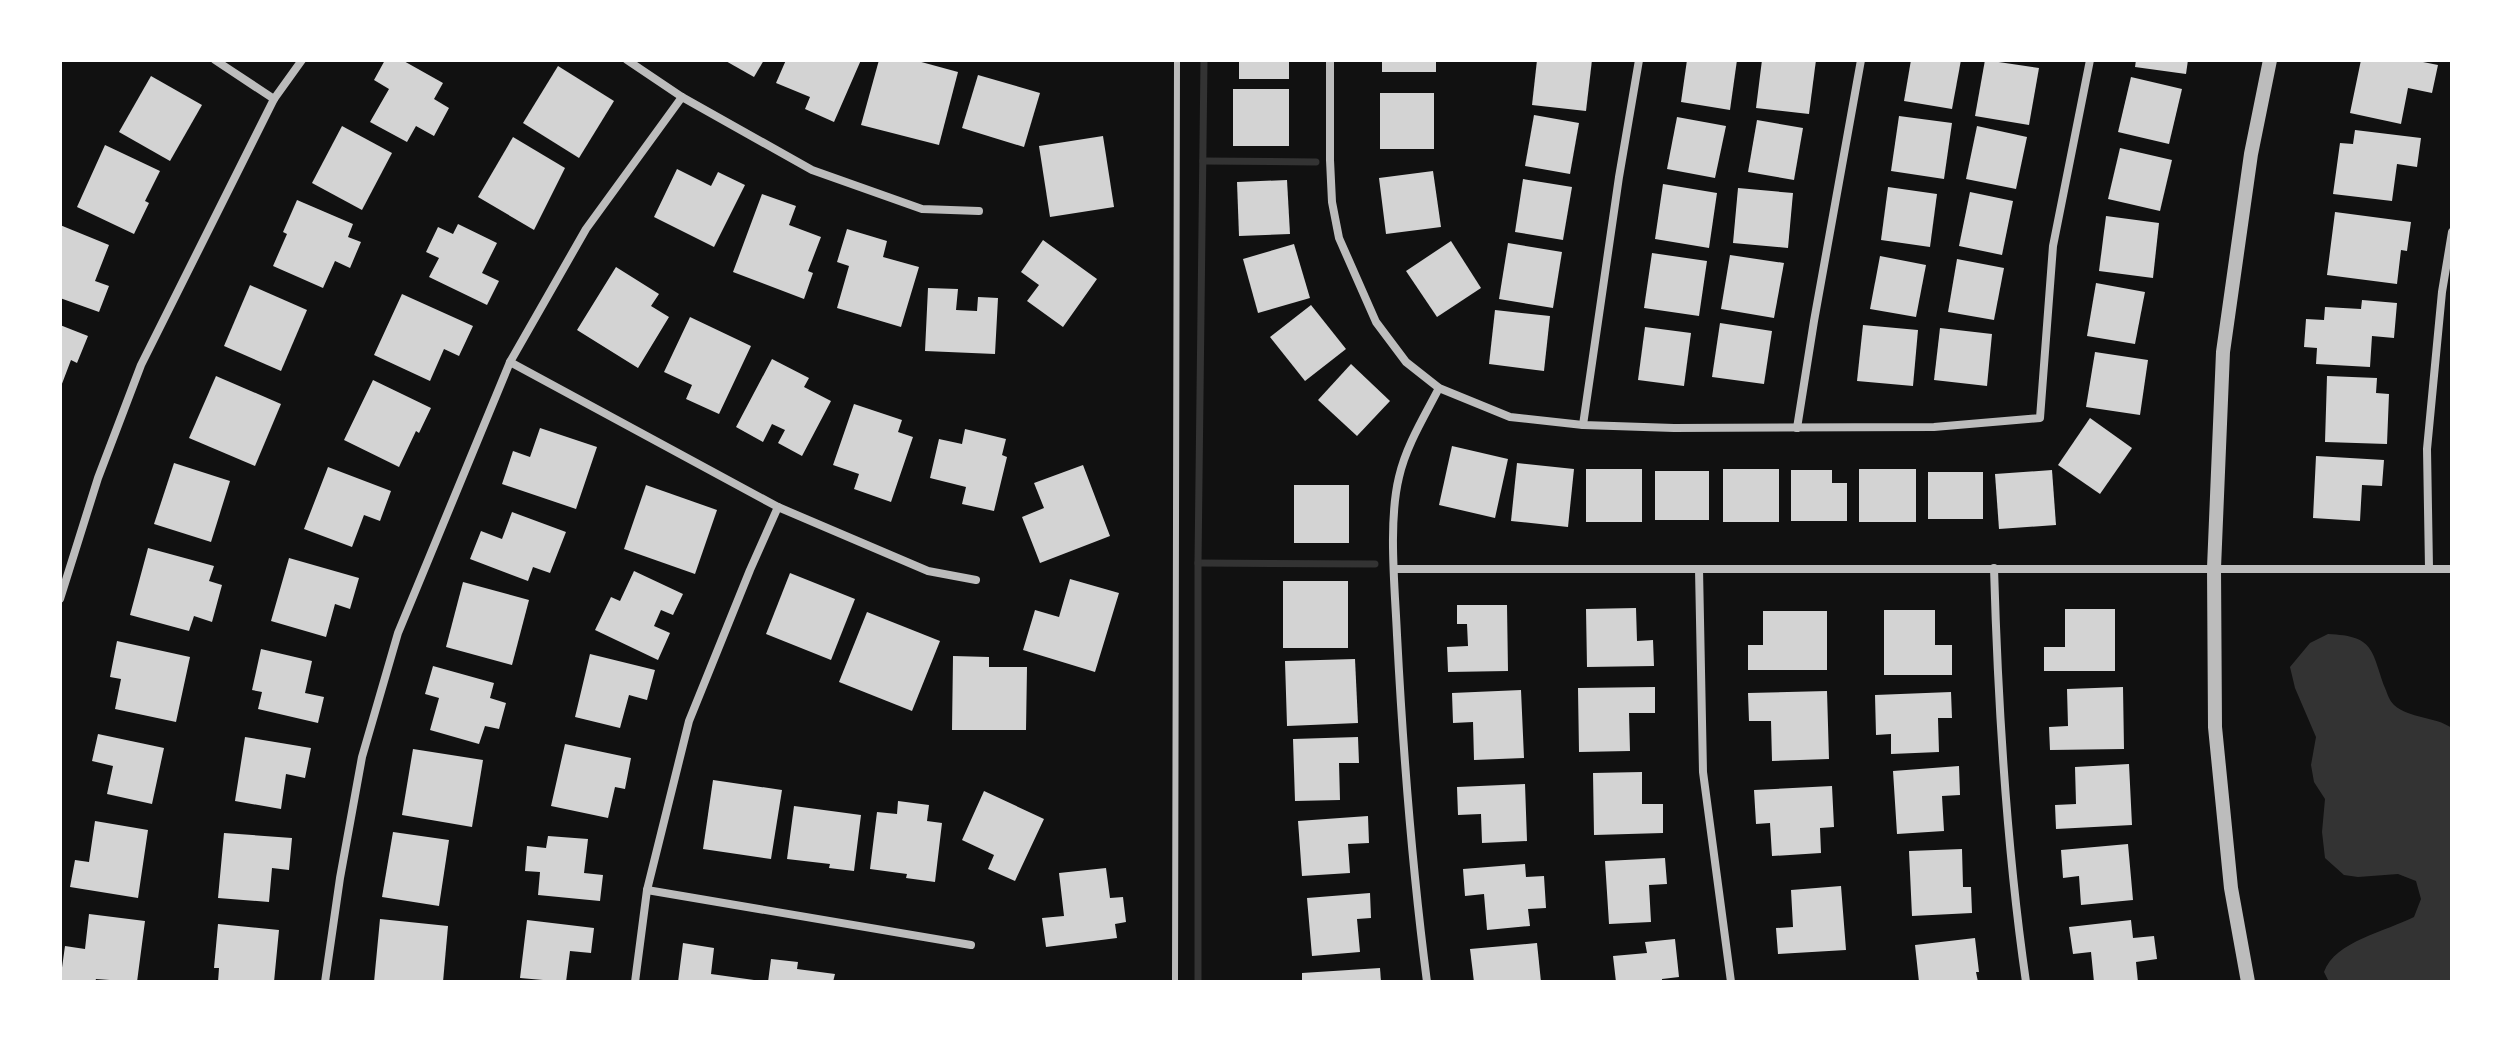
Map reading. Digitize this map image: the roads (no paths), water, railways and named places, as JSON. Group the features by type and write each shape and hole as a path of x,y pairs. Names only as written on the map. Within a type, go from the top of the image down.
{"street":[{"path":"215,60 274,99"},
{"path":"60,599 98,478 141,365 274,99 302,60"},
{"path":"627,60 682,97 812,170 922,209 979,211"},
{"path":"1330,60 1332,202 1339,238 1376,322 1406,362 1439,388 1510,417 1583,425 1797,428 1934,427 2040,418 2053,246 2090,60"},
{"path":"1583,425 1639,60"},
{"path":"1797,428 1861,60"},
{"path":"2248,982 2231,888 2215,727 2214,568 2223,352 2251,154 2270,60"},
{"path":"325,982 362,757 398,633 510,362 586,229 682,97"},
{"path":"2429,568 2427,449 2442,292 2452,232"},
{"path":"510,362 778,507 928,571 976,580"},
{"path":"1427,982 1403,761 1394,569 1398,479 1406,455 1439,388"},
{"path":"635,982 647,890 689,721 778,507"},
{"path":"1994,568 1998,717 2026,982"},
{"path":"1394,569 2452,569"},
{"path":"1699,569 1703,772 1731,982"},
{"path":"647,890 971,945"}],"lane":[{"path":"1175,982 1177,60"}],"waterway":[{"path":"1198,982 1198,563 1204,60"},
{"path":"1203,161 1316,162"},
{"path":"1198,563 1375,564"}]}
